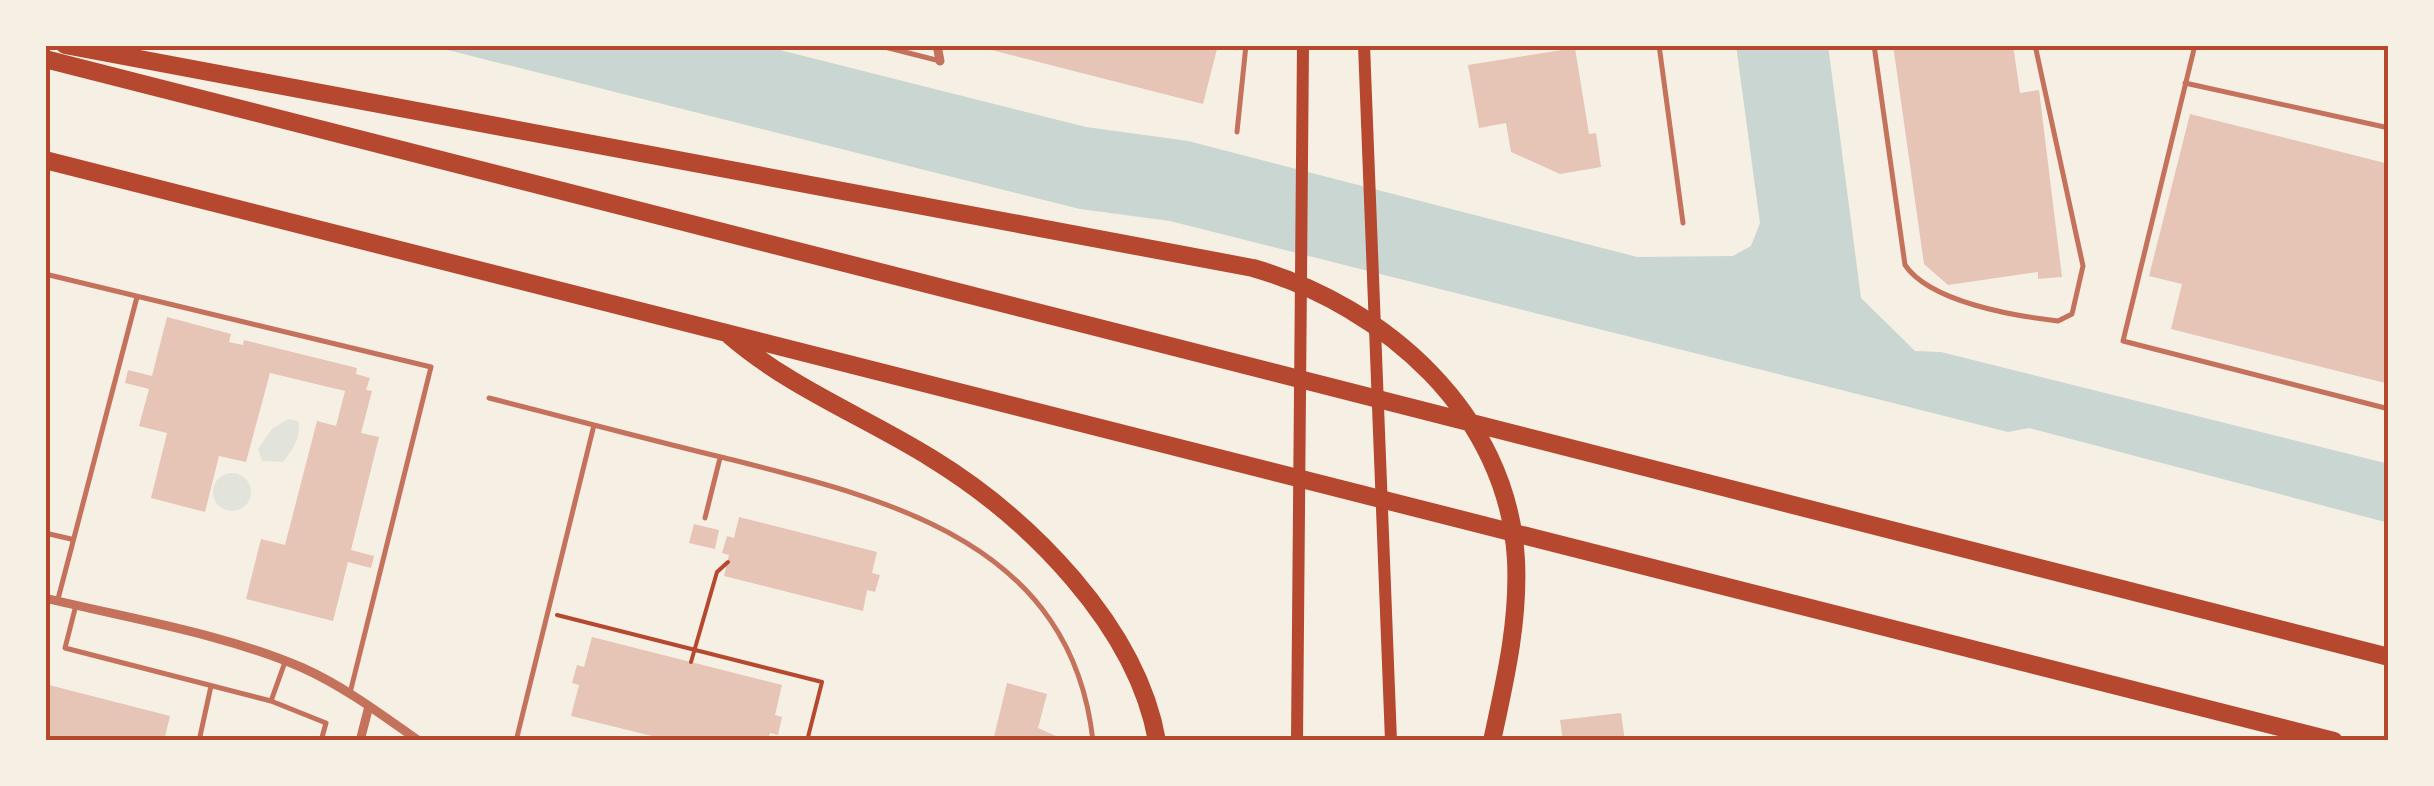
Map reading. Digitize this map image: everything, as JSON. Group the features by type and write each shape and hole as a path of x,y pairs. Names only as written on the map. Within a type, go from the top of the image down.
{"highway":[{"path":"66,45 1253,268 1334,297 1403,344 1464,414 1485,450 1505,504 1516,556 1516,614 1492,741"},
{"path":"45,59 2389,657"},
{"path":"45,160 2334,741"},
{"path":"726,333 764,365 934,460 1024,530 1102,614 1150,700 1157,741"},
{"path":"2264,625 2389,649"}],"main road":[{"path":"1297,741 1303,45"},
{"path":"1364,45 1391,741"}],"street":[{"path":"937,45 940,61"},
{"path":"45,598 236,644 285,662 350,693 419,741"},
{"path":"360,741 369,706"}],"lane":[{"path":"877,45 940,61"},
{"path":"1236,132 1246,45"},
{"path":"1659,45 1683,223"},
{"path":"1874,45 1905,265 1917,282 1939,293 2058,322 2072,314 2083,266 2035,45"},
{"path":"2195,45 2123,341 2389,410"},
{"path":"2185,83 2389,128"},
{"path":"45,274 431,367 350,693"},
{"path":"58,601 137,297"},
{"path":"489,398 861,492 933,522 990,559 1038,599 1070,652 1089,706 1093,741"},
{"path":"516,741 594,425"},
{"path":"706,518 720,457"},
{"path":"45,533 72,540"},
{"path":"76,605 65,648 272,701 326,723 321,741"},
{"path":"272,701 285,662"},
{"path":"198,741 211,686"}],"path":[{"path":"691,662 717,572 728,562"},
{"path":"548,613 822,682 807,741"}],"shaded area":[{"path":"428,45 760,45 1086,127 1188,141 1637,257 1733,256 1751,246 1760,223 1736,45 1828,45 1861,298 1915,351 1941,352 2389,464 2389,523 2029,428 2008,432 1170,221 1080,209"},
{"path":"288,419 298,421 292,449 283,462 262,461 258,449 272,429"},
{"path":"232,473 246,478 251,492 246,506 232,511 218,506 213,492 218,478"}],"building":[{"path":"972,45 1218,45 1203,104"},
{"path":"1893,45 2013,45 2020,93 2039,90 2062,277 2038,279 2038,272 1948,285 1924,264"},
{"path":"1575,48 1589,134 1596,133 1601,167 1560,174 1511,152 1506,123 1479,128 1468,65"},
{"path":"2190,114 2389,164 2389,384 2171,329 2182,284 2149,276"},
{"path":"167,317 231,334 229,342 243,345 244,340 357,368 356,374 370,378 366,390 372,391 361,433 379,437 351,550 374,556 371,568 348,562 333,621 246,599 261,539 285,545 317,421 336,426 345,391 270,373 246,462 219,456 205,512 151,498 167,433 139,426 149,389 125,383 128,370 152,376"},
{"path":"739,517 877,552 872,573 880,575 875,592 867,590 863,611 724,576 729,555 722,553 727,536 734,538"},
{"path":"694,524 719,530 715,549 689,543"},
{"path":"592,637 782,685 775,715 782,717 778,735 770,733 768,741 672,741 571,716 579,685 572,683 577,665 584,667"},
{"path":"1007,683 1047,694 1038,728 1056,736 1056,741 993,741"},
{"path":"45,684 170,716 164,741 45,741"},
{"path":"1621,713 1625,741 1563,741 1560,720"}]}
